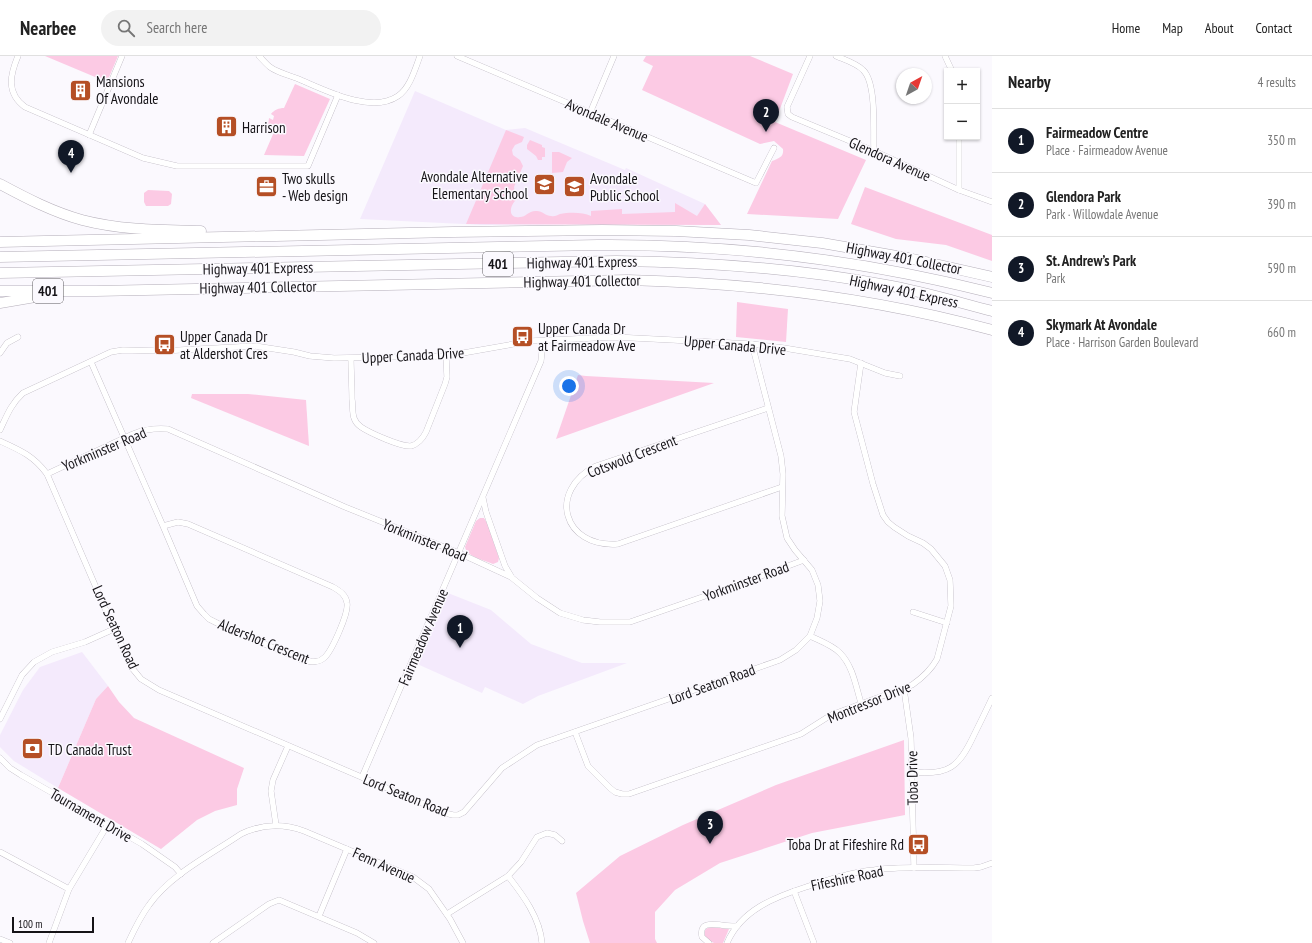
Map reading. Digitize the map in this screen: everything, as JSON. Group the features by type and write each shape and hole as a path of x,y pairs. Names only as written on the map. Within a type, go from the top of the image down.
{"highway":[{"path":"0,184 40,204 68,215 87,221 124,227 224,232 364,230 395,234"},
{"name":"Highway 401 Collector","path":"0,242 621,230 725,233 785,238 840,246 908,258 992,277"},
{"name":"Highway 401 Express","path":"0,257 578,246 670,246 754,251 825,259 908,274 992,293"},
{"name":"Highway 401 Express","path":"0,273 616,261 676,262 745,266 823,274 887,285 992,311"},
{"name":"Highway 401 Collector","path":"0,291 96,291 620,280 676,281 762,287 843,297 916,311 992,330"},
{"path":"0,303 30,297 96,291"}],"street":[{"path":"18,56 12,71 11,81 14,94 20,103 32,111 143,158 177,166 308,166 338,95"},
{"path":"89,135 122,56"},
{"path":"259,56 271,68 358,102 383,102 397,97 405,88 420,56"},
{"name":"Avondale Avenue","path":"457,56 756,183 774,148"},
{"path":"590,113 614,56"},
{"name":"Glendora Avenue","path":"810,56 787,107 788,114 959,190 992,202"},
{"path":"836,56 858,66 868,77 872,88 874,151"},
{"path":"945,56 951,68"},
{"path":"959,190 960,140"},
{"path":"0,353 7,343 18,337"},
{"name":"Upper Canada Drive","path":"0,430 14,401 23,393 111,352 123,350 161,351 241,346 263,347 310,356 351,358 446,356 531,341 614,337 752,344 836,356 861,363 885,373 900,376"},
{"name":"Fairmeadow Avenue","path":"362,777 541,361 543,341"},
{"name":"Lord Seaton Road","path":"0,441 27,453 39,463 47,474 114,629 132,668 141,679 149,685 288,746 445,813 458,815 467,809 494,776 506,765 537,745 780,660 796,650 810,636 817,618 820,601 818,585 812,570 787,538 782,516 784,507 781,456 752,344"},
{"path":"351,358 353,413 356,423 378,436 408,446 418,442 426,432 446,384 446,356"},
{"name":"Aldershot Crescent","path":"91,362 164,526 197,606 209,619 304,661 312,662 320,660 329,652 347,613 347,602 344,595 333,588 188,524 178,522 164,526"},
{"name":"Montressor Drive","path":"575,732 588,766 615,792 629,794 801,734 831,715 912,686 934,666 937,660 952,600 950,580 945,566 932,549 924,543 900,531 888,522 883,515 854,412 861,363"},
{"name":"Cotswold Crescent","path":"768,408 592,469 580,476 574,483 569,491 566,508 570,523 585,539 606,545 618,544 782,487"},
{"name":"Yorkminster Road","path":"47,474 145,429 155,428 168,430 345,507 459,553 511,576 537,598 560,613 583,620 600,622 630,622 804,560"},
{"path":"483,497 486,512 505,566 511,576"},
{"path":"913,612 947,623"},
{"path":"0,719 22,674 34,662 52,652 85,642 114,629"},
{"path":"810,636 840,653 846,660 850,667 861,703"},
{"name":"Toba Drive","path":"904,689 911,738 914,868"},
{"path":"911,772 936,772 956,764 966,752 992,698"},
{"path":"128,943 149,904 160,891 181,874 241,834 276,825 271,791 273,780 288,746"},
{"name":"Tournament Drive","path":"0,758 10,768 21,775 108,824 159,856 181,874"},
{"path":"49,943 69,889 108,824"},
{"name":"Fenn Avenue","path":"276,825 300,830 414,877 429,889 447,914 463,943"},
{"path":"447,914 508,876 521,862 537,837 547,833 555,835 562,841"},
{"path":"319,916 347,849"},
{"path":"0,852 69,889"},
{"name":"Fifeshire Road","path":"727,943 737,926 765,903 776,897 830,879 872,870 974,868 992,863"},
{"path":"508,876 519,891 538,923 542,943"},
{"path":"794,891 814,943"},
{"path":"213,943 274,901 279,900 357,932 374,943"},
{"path":"709,943 702,937 701,932 703,927 710,923 737,926"},
{"path":"0,939 10,943"}],"shaded area":[{"path":"45,56 118,56 107,82"},
{"path":"646,56 750,56 793,74 775,122 866,160 838,219 747,214 772,161 782,156 783,149 774,141 760,144 642,90 653,66 643,61"},
{"path":"295,84 330,99 304,156 264,155 274,132 268,126 269,118 273,120 274,116 271,114 280,108 284,108"},
{"path":"415,91 506,130 525,128 625,170 626,168 705,204 721,225 484,225 360,219"},
{"path":"506,130 524,137 522,142 515,145 512,150 513,155 520,160 523,166 514,187 516,200 511,208 511,214 513,216 522,217 534,211 539,211 552,216 580,213 591,216 591,211 622,209 622,214 675,212 675,203 697,216 705,204 721,225 466,224"},
{"path":"530,140 542,145 542,147 545,148 545,157 542,157 542,160 538,160 536,156 527,149 527,145"},
{"path":"552,152 559,152 572,158 567,162 563,172 552,173"},
{"path":"865,187 992,235 992,261 946,245 896,239 851,224"},
{"path":"148,190 169,191 172,194 171,204 168,206 146,206 144,202 144,193"},
{"path":"737,302 788,309 786,342 736,337"},
{"path":"578,375 586,376 714,383 556,439"},
{"path":"192,394 248,394 306,400 309,446 191,398"},
{"path":"480,518 484,518 487,523 499,558 498,562 493,564 472,556 465,547 476,521"},
{"path":"448,593 491,610 531,644 582,663 627,663 538,696 523,704 485,687 482,693 415,663"},
{"path":"82,652 108,686 96,699 58,788 14,761 0,747 0,735 23,690 40,667"},
{"path":"108,686 119,702 134,718 244,768 237,789 237,805 215,811 197,820 161,849 58,788 96,699"},
{"path":"904,740 905,815 812,833 720,863 675,890 655,912 655,939 657,943 590,943 576,893 620,856 683,825 776,785"},
{"path":"710,927 729,929 723,943 714,943 705,938 705,931"}],"place":[{"name":"Mansions Of Avondale","path":"80,90"},
{"name":"Harrison","path":"227,127"},
{"name":"Glendora Park","path":"766,132"},
{"name":"Skymark At Avondale","path":"71,173"},
{"name":"Avondale Alternative Elementary School","path":"544,185"},
{"name":"Two skulls - Web design","path":"267,187"},
{"name":"Avondale Public School","path":"575,187"},
{"name":"Upper Canada Dr at Fairmeadow Ave","path":"522,337"},
{"name":"Upper Canada Dr at Aldershot Cres","path":"164,345"},
{"name":"Fairmeadow Centre","path":"460,648"},
{"name":"TD Canada Trust","path":"33,749"},
{"name":"St. Andrew’s Park","path":"710,844"},
{"name":"Toba Dr at Fifeshire Rd","path":"919,844"}]}
